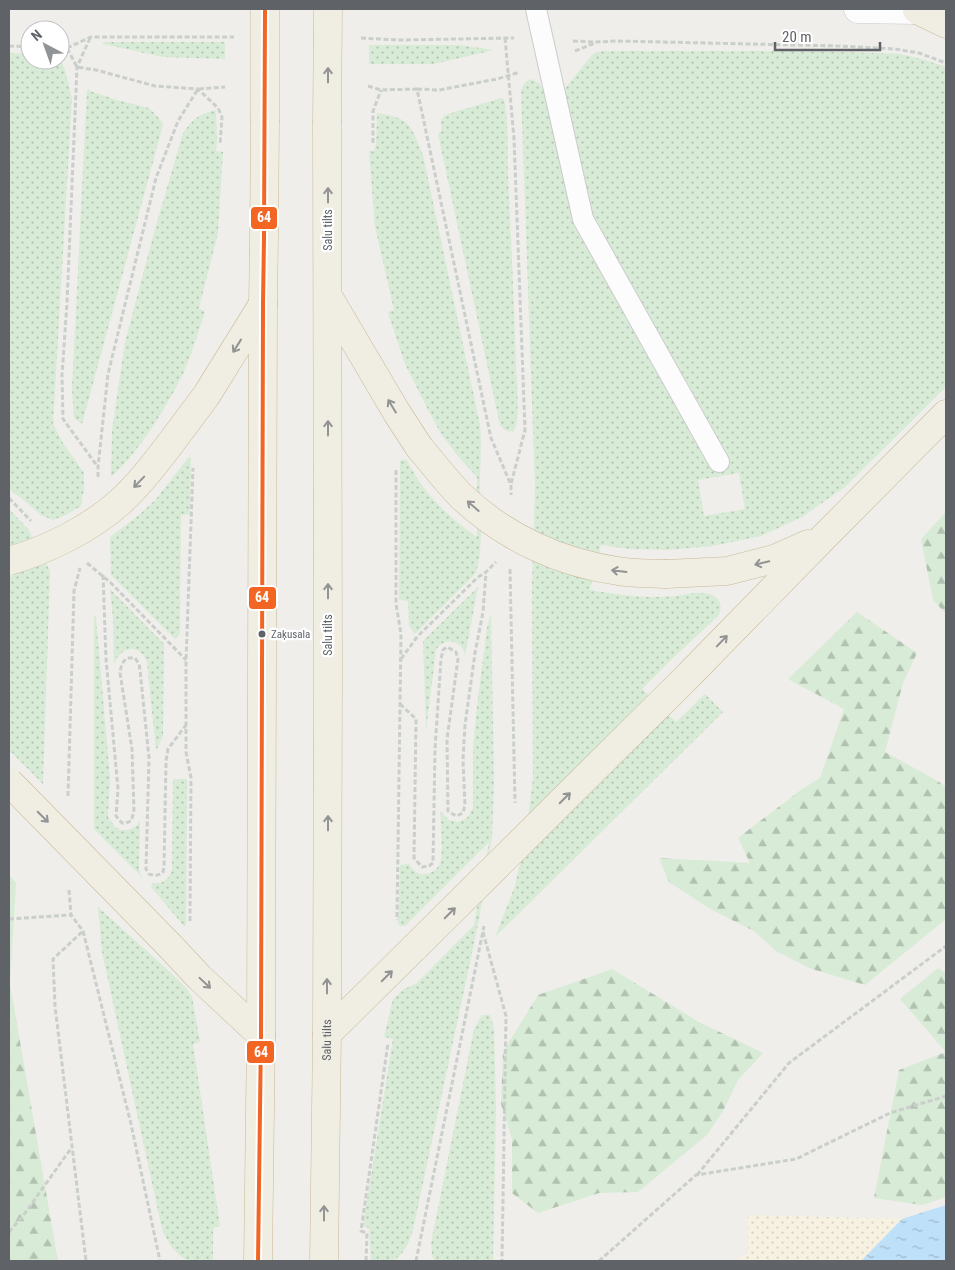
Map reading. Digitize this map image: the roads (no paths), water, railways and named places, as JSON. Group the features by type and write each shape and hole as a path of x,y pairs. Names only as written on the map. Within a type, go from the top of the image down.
{"highway":[{"path":"258,1261 265,9"},
{"name":"Salu tilts","path":"324,1261 327,1034 328,9"},
{"path":"917,10 946,24"},
{"path":"328,296 396,413 419,447 461,496 489,520 521,540 549,554 577,564 618,572 667,574 727,571 774,559 823,538"},
{"path":"9,561 28,556 67,538 120,502 146,475 206,396 263,304"},
{"path":"327,1034 688,676 946,414"},
{"path":"9,782 199,977 260,1035"}],"street":[{"path":"858,9 917,10"}],"lane":[{"path":"536,9 582,219 719,462"}],"water":[{"path":"946,1205 946,1261 861,1261 902,1219"}],"place":[{"name":"Zaķusala","path":"262,634"}]}
